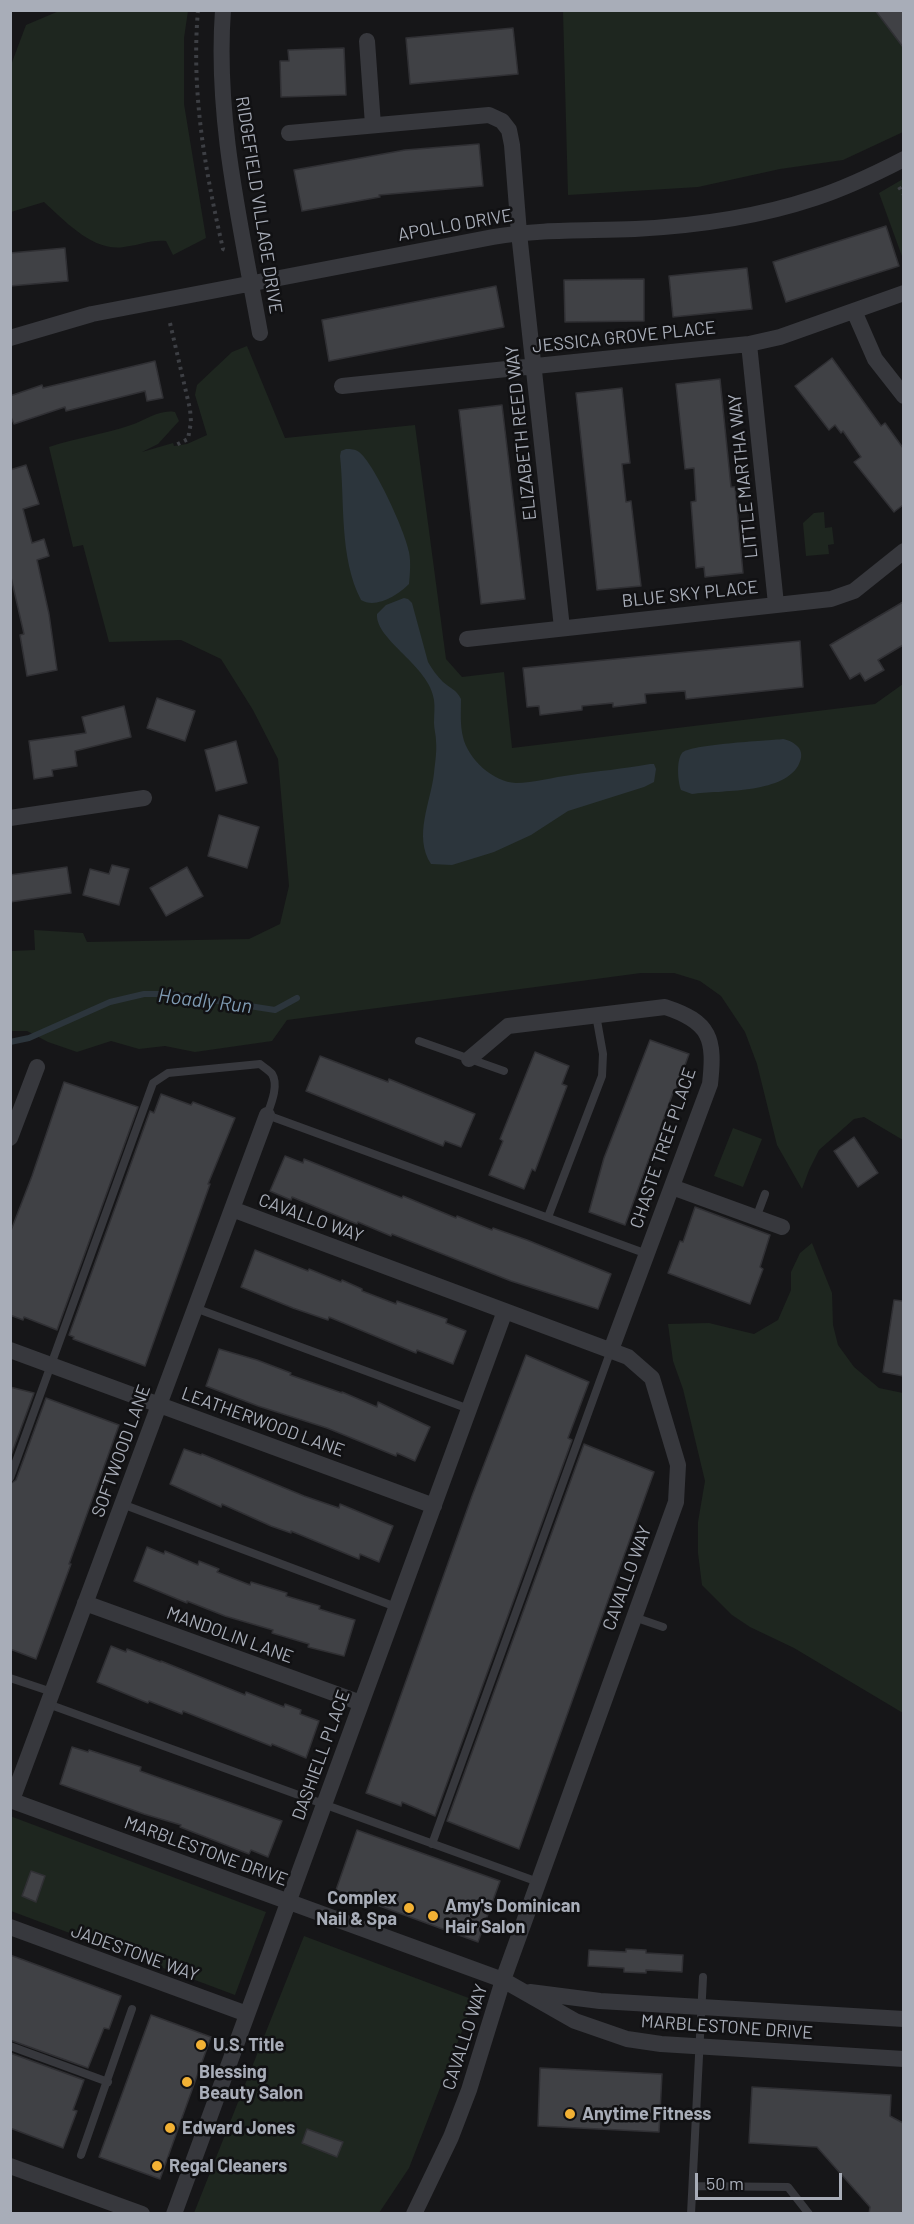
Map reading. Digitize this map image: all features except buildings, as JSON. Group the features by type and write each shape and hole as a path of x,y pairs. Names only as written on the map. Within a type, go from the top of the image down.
{"street":[{"name":"RIDGEFIELD VILLAGE DRIVE","path":"223,10 221,61 223,115 260,333"},
{"path":"367,41 373,125"},
{"name":"ELIZABETH REED WAY","path":"289,133 489,116 502,121 509,130 562,628"},
{"name":"APOLLO DRIVE","path":"10,338 92,315 493,237 547,231 635,229 699,223 774,210 815,199 861,181 903,159"},
{"name":"JESSICA GROVE PLACE","path":"342,386 749,344 780,337 903,293"},
{"path":"854,311 875,359 903,396"},
{"name":"LITTLE MARTHA WAY","path":"749,344 776,604"},
{"name":"BLUE SKY PLACE","path":"467,639 815,601 849,594 903,550"},
{"path":"10,818 144,798"},
{"name":"CHASTE TREE PLACE","path":"469,1059 508,1026 665,1007 684,1013 702,1027 710,1038 713,1056 710,1084 611,1350"},
{"path":"10,1138 15,1111 37,1067"},
{"name":"SOFTWOOD LANE","path":"11,1800 267,1115"},
{"path":"672,1187 782,1227"},
{"name":"CAVALLO WAY","path":"232,1209 628,1357 652,1378 678,1465 676,1502 503,1980 484,2048 451,2137 414,2214"},
{"name":"DASHIELL PLACE","path":"174,2214 505,1311"},
{"name":"LEATHERWOOD LANE","path":"10,1350 434,1506"},
{"name":"MANDOLIN LANE","path":"85,1603 361,1703"},
{"name":"MARBLESTONE DRIVE","path":"11,1800 503,1980 575,2021 627,2038 661,2044 903,2059"},
{"name":"JADESTONE WAY","path":"10,1928 247,2014"},
{"name":"MARBLESTONE DRIVE","path":"523,1990 600,2001 903,2019"},
{"path":"10,2166 121,2210 142,2214"}],"lane":[{"path":"548,1217 602,1077 603,1054 596,1016"},
{"path":"419,1041 504,1071"},
{"path":"10,1478 153,1083 168,1073 260,1064 273,1075 273,1099 267,1115 647,1254"},
{"path":"756,1218 765,1194"},
{"path":"195,1308 469,1409"},
{"path":"432,1844 611,1350"},
{"path":"122,1504 396,1607"},
{"path":"634,1617 663,1627"},
{"path":"10,1678 50,1698 324,1805 538,1882"},
{"path":"691,2214 704,1977"},
{"path":"81,2155 132,2010"},
{"path":"10,2046 108,2082"},
{"path":"693,2186 788,2187 809,2214"}],"path":[{"path":"198,10 197,93 202,147 223,249 232,252"},
{"path":"898,187 903,195"},
{"path":"170,324 191,422 188,439 174,446"}],"shaded area":[{"path":"59,11 188,11 184,38 184,104 206,238 173,255 166,241 113,247 101,245 80,234 44,202 11,212 11,65 26,25"},
{"path":"563,11 903,11 903,132 843,160 780,169 698,187 568,195"},
{"path":"903,179 903,259 879,193"},
{"path":"247,346 285,438 415,425 446,659 462,677 504,672 512,748 875,704 903,684 903,1140 864,1117 854,1119 819,1150 802,1189 777,1145 757,1064 745,1032 721,996 700,981 674,973 641,973 287,1020 272,1041 195,1052 165,1046 139,1049 111,1041 77,1052 48,1042 27,1031 11,1031 11,951 35,950 34,930 83,933 87,942 249,939 280,924 289,886 278,759 253,710 221,659 181,640 109,642 83,545 73,547 49,447 121,428 169,411 175,412 179,421 158,444 142,452 173,443 174,446 187,444 207,435 195,395 197,385 232,352"},
{"path":"346,449 359,452 381,483 396,515 409,552 409,584 380,602 361,600 349,566 344,530 340,456 341,451"},
{"path":"824,512 825,528 832,527 834,544 828,545 829,554 806,556 803,523 814,513"},
{"path":"404,598 412,603 428,662 441,680 461,699 461,728 466,745 476,761 490,774 507,782 523,783 654,764 656,769 654,782 568,811 531,835 494,852 452,865 431,864 423,842 423,831 436,757 434,700 423,676 385,634 379,624 377,614 386,605"},
{"path":"783,739 797,746 801,757 798,766 790,775 778,782 734,791 692,794 681,790 678,766 682,753 688,750 713,745"},
{"path":"733,1128 762,1139 743,1187 714,1176"},
{"path":"812,1243 832,1293 833,1325 838,1345 854,1367 879,1388 903,1393 903,1713 794,1648 750,1627 732,1615 702,1585 698,1553 698,1522 705,1481 683,1389 673,1361 668,1324 709,1323 754,1334 778,1320 791,1290 791,1272 800,1253"},
{"path":"10,1816 266,1912 235,1995 11,1911"},
{"path":"304,1936 474,2000 409,2168 379,2213 196,2214 194,2213"}],"waterway":[{"name":"Hoadly Run","path":"10,1042 29,1038 110,1002 144,994 172,994 275,1010 297,998"}],"place":[{"name":"Complex Nail & Spa","path":"409,1908"},
{"name":"Amy's Dominican Hair Salon","path":"433,1916"},
{"name":"U.S. Title","path":"201,2045"},
{"name":"Blessing Beauty Salon","path":"187,2082"},
{"name":"Anytime Fitness","path":"570,2114"},
{"name":"Edward Jones","path":"170,2128"},
{"name":"Regal Cleaners","path":"157,2166"}]}
